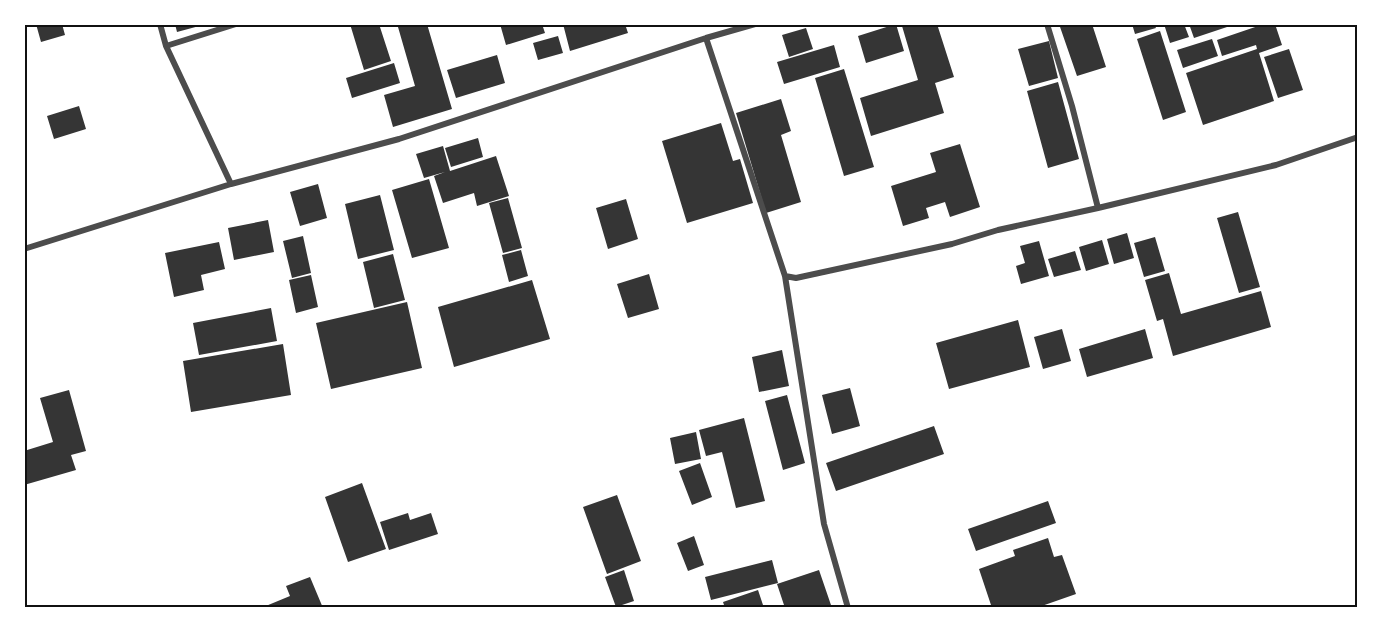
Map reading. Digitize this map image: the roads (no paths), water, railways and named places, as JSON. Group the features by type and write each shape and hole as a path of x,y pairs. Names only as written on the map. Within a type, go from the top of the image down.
{"street":[{"path":"160,24 166,46 231,184"},
{"path":"166,46 237,24"},
{"path":"24,249 231,184 399,139 755,24"},
{"path":"1047,24 1072,106 1098,208"},
{"path":"706,38 785,276 824,524 848,608"},
{"path":"785,276 796,278 941,247 998,230 1276,165 1358,137"}]}
